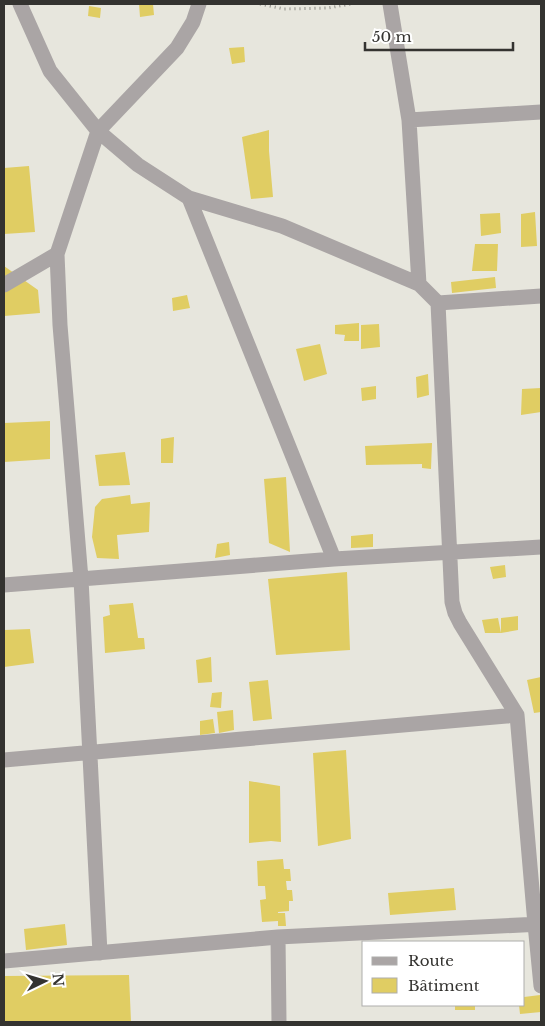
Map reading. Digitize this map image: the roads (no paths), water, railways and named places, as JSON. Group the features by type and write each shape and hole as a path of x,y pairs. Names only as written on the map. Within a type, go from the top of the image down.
{"street":[{"path":"20,4 50,71 98,131 138,165 189,198 282,226 419,284 438,303 452,602 455,613 518,714 538,924 541,986"},
{"path":"100,953 82,580 60,325 57,254 98,131 177,48 193,22 199,4"},
{"path":"390,4 409,120 419,284"},
{"path":"409,120 541,112"},
{"path":"189,198 334,559"},
{"path":"4,285 57,254"},
{"path":"438,303 541,296"},
{"path":"4,585 334,559 541,547"},
{"path":"4,760 518,714"},
{"path":"4,961 278,937 538,924"},
{"path":"278,937 279,1022"}]}
